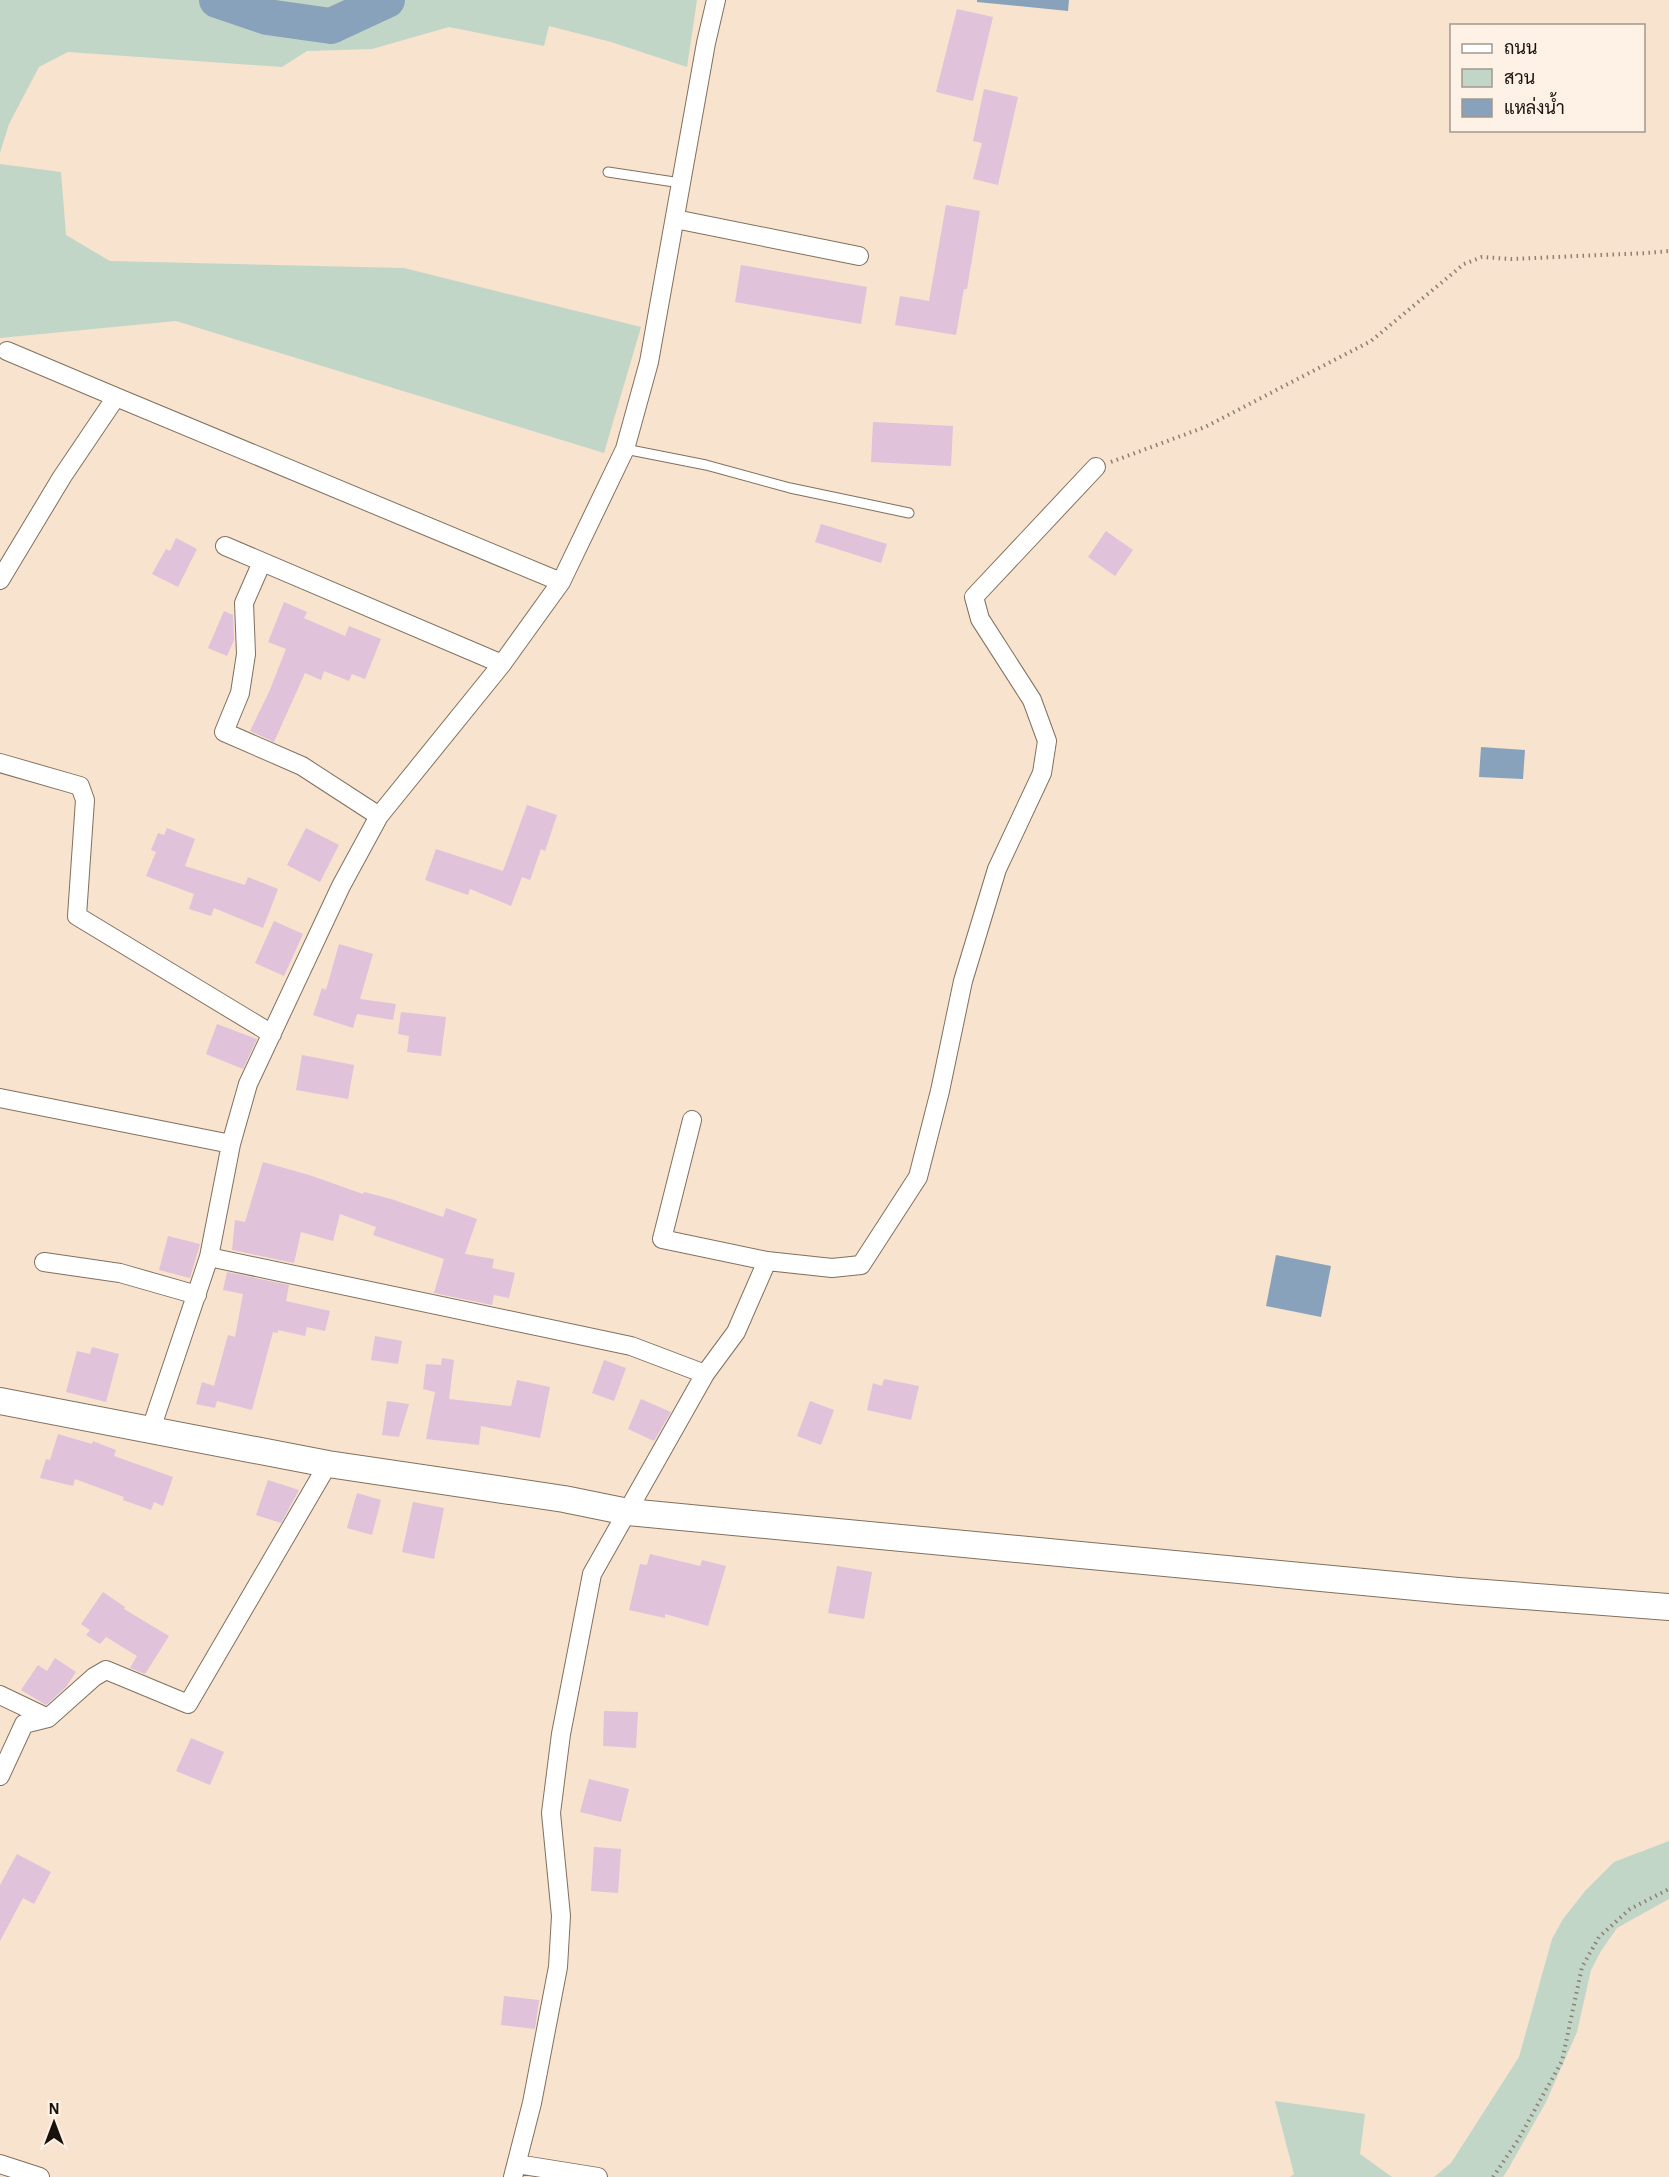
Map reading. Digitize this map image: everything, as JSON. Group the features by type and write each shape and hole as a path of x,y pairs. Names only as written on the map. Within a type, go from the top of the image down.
{"street":[{"path":"151,1429 209,1257 231,1144 248,1084 341,886 379,816 502,664 561,582 625,449 649,362 706,43 716,0"},
{"path":"675,219 859,256"},
{"path":"7,351 561,582"},
{"path":"0,579 62,477 116,397"},
{"path":"692,1120 662,1239 767,1261 832,1268 861,1265 918,1177 940,1091 963,981 997,869 1042,772 1047,741 1032,700 980,618 974,597 1096,467"},
{"path":"225,546 502,664"},
{"path":"262,562 244,603 246,654 240,693 224,732 302,766 379,816"},
{"path":"0,763 80,786 86,800 77,916 272,1034"},
{"path":"0,1098 231,1144"},
{"path":"209,1257 631,1346 705,1374"},
{"path":"598,2177 515,2170 532,2103 558,1967 561,1916 551,1813 561,1734 592,1574 705,1374 736,1332 767,1261"},
{"path":"44,1262 120,1273 197,1295"},
{"path":"0,1401 328,1464 564,1499 628,1512 1458,1591 1669,1607"},
{"path":"0,1776 24,1724 48,1718 94,1677 106,1670 188,1704 328,1464"},
{"path":"0,1695 48,1718"},
{"path":"0,2164 40,2177"}],"lane":[{"path":"608,172 681,183"},
{"path":"625,449 706,465 790,488 909,513"}],"path":[{"path":"1096,467 1205,427 1371,341 1464,264 1482,257 1511,259 1647,254 1669,251"},
{"path":"1493,2177 1518,2140 1562,2061 1582,1967 1599,1937 1630,1909 1669,1889"}],"green space":[{"path":"0,0 697,0 687,67 611,42 549,26 544,46 449,27 372,49 307,51 282,67 68,52 39,67 9,124 0,153"},
{"path":"0,164 61,172 66,235 110,261 404,268 641,327 604,453 176,321 0,338"},
{"path":"1669,1841 1669,1899 1617,1928 1601,1951 1591,1970 1577,2032 1546,2102 1503,2177 1434,2177 1451,2163 1519,2057 1552,1939 1563,1919 1585,1891 1614,1862"},
{"path":"1275,2101 1365,2114 1360,2154 1392,2177 1290,2177 1294,2174"}],"water":[{"path":"977,0 1069,0 1068,11 977,2"},
{"path":"1481,747 1525,750 1523,779 1479,777"},
{"path":"1276,1255 1331,1266 1321,1317 1266,1306"}],"building":[{"path":"957,9 993,17 973,101 936,92"},
{"path":"984,89 1018,97 998,185 973,179 982,143 973,141"},
{"path":"946,205 980,211 967,289 964,289 956,335 895,325 900,296 929,301"},
{"path":"741,265 867,287 861,324 735,302"},
{"path":"873,422 953,426 951,466 871,462"},
{"path":"821,524 887,544 881,563 815,542"},
{"path":"1106,531 1133,550 1115,576 1088,557"},
{"path":"176,538 197,549 178,587 152,574 166,549 170,551"},
{"path":"284,602 307,612 304,618 345,636 349,626 381,639 365,679 352,674 349,681 324,671 321,680 305,673 274,742 250,731 286,649 268,642"},
{"path":"224,611 233,615 234,640 227,656 208,648"},
{"path":"527,805 557,815 545,851 541,849 530,880 522,877 511,906 470,889 468,895 425,880 436,849 503,871"},
{"path":"167,828 195,839 185,866 245,885 248,877 278,889 263,928 214,908 211,916 189,909 194,894 146,876 156,852 151,850 158,833 164,835"},
{"path":"306,828 339,845 320,882 287,865"},
{"path":"274,921 303,934 284,976 255,963"},
{"path":"339,944 373,954 360,999 396,1004 393,1020 357,1014 353,1028 313,1015 322,988 326,990"},
{"path":"401,1012 446,1017 441,1056 407,1052 409,1036 398,1034"},
{"path":"217,1024 257,1039 243,1069 206,1054"},
{"path":"302,1055 354,1065 348,1099 296,1090"},
{"path":"263,1162 363,1194 364,1192 391,1199 443,1217 446,1208 477,1219 465,1254 494,1259 492,1268 515,1273 509,1298 494,1295 492,1305 434,1293 444,1259 373,1235 376,1227 340,1214 333,1241 301,1232 294,1263 232,1250 235,1220 245,1222"},
{"path":"168,1236 200,1244 190,1278 159,1270"},
{"path":"227,1272 289,1285 286,1301 330,1311 325,1331 307,1327 305,1336 278,1330 278,1333 273,1332 252,1410 217,1401 215,1408 196,1404 202,1382 214,1386 228,1335 235,1337 243,1294 223,1290"},
{"path":"375,1336 402,1341 398,1364 371,1360"},
{"path":"92,1347 119,1354 106,1402 66,1392 77,1351 90,1354"},
{"path":"442,1358 454,1360 449,1399 511,1406 517,1380 550,1387 540,1438 481,1426 479,1445 426,1439 435,1392 423,1389 426,1364 441,1365"},
{"path":"604,1360 626,1368 614,1401 592,1393"},
{"path":"884,1379 919,1386 911,1420 867,1410 873,1383 882,1386"},
{"path":"641,1399 671,1412 654,1441 628,1429"},
{"path":"387,1401 409,1404 399,1437 382,1435"},
{"path":"810,1401 834,1410 821,1445 797,1436"},
{"path":"58,1434 92,1444 93,1441 116,1450 114,1456 173,1477 163,1506 154,1502 151,1510 123,1500 124,1497 75,1479 73,1486 40,1478 46,1459 50,1460"},
{"path":"268,1480 299,1490 281,1523 256,1515"},
{"path":"357,1493 381,1500 372,1535 347,1528"},
{"path":"413,1502 444,1508 434,1559 402,1552"},
{"path":"650,1554 700,1566 702,1560 726,1566 708,1626 665,1614 665,1618 629,1610 640,1564 647,1565"},
{"path":"837,1566 872,1572 864,1619 828,1613"},
{"path":"103,1592 125,1607 124,1609 169,1636 145,1674 130,1668 137,1656 106,1637 100,1644 86,1635 90,1630 81,1624"},
{"path":"55,1658 76,1672 66,1687 46,1705 21,1690 38,1665 47,1671"},
{"path":"604,1711 638,1712 636,1748 603,1746"},
{"path":"191,1738 224,1752 210,1785 176,1771"},
{"path":"589,1779 629,1789 621,1822 580,1812"},
{"path":"594,1847 621,1849 618,1893 591,1891"},
{"path":"17,1854 51,1872 34,1904 23,1898 0,1941 0,1885"},
{"path":"504,1996 539,2000 535,2029 501,2025"}],"waterway":[{"path":"217,0 267,17 331,26 387,0"}]}
